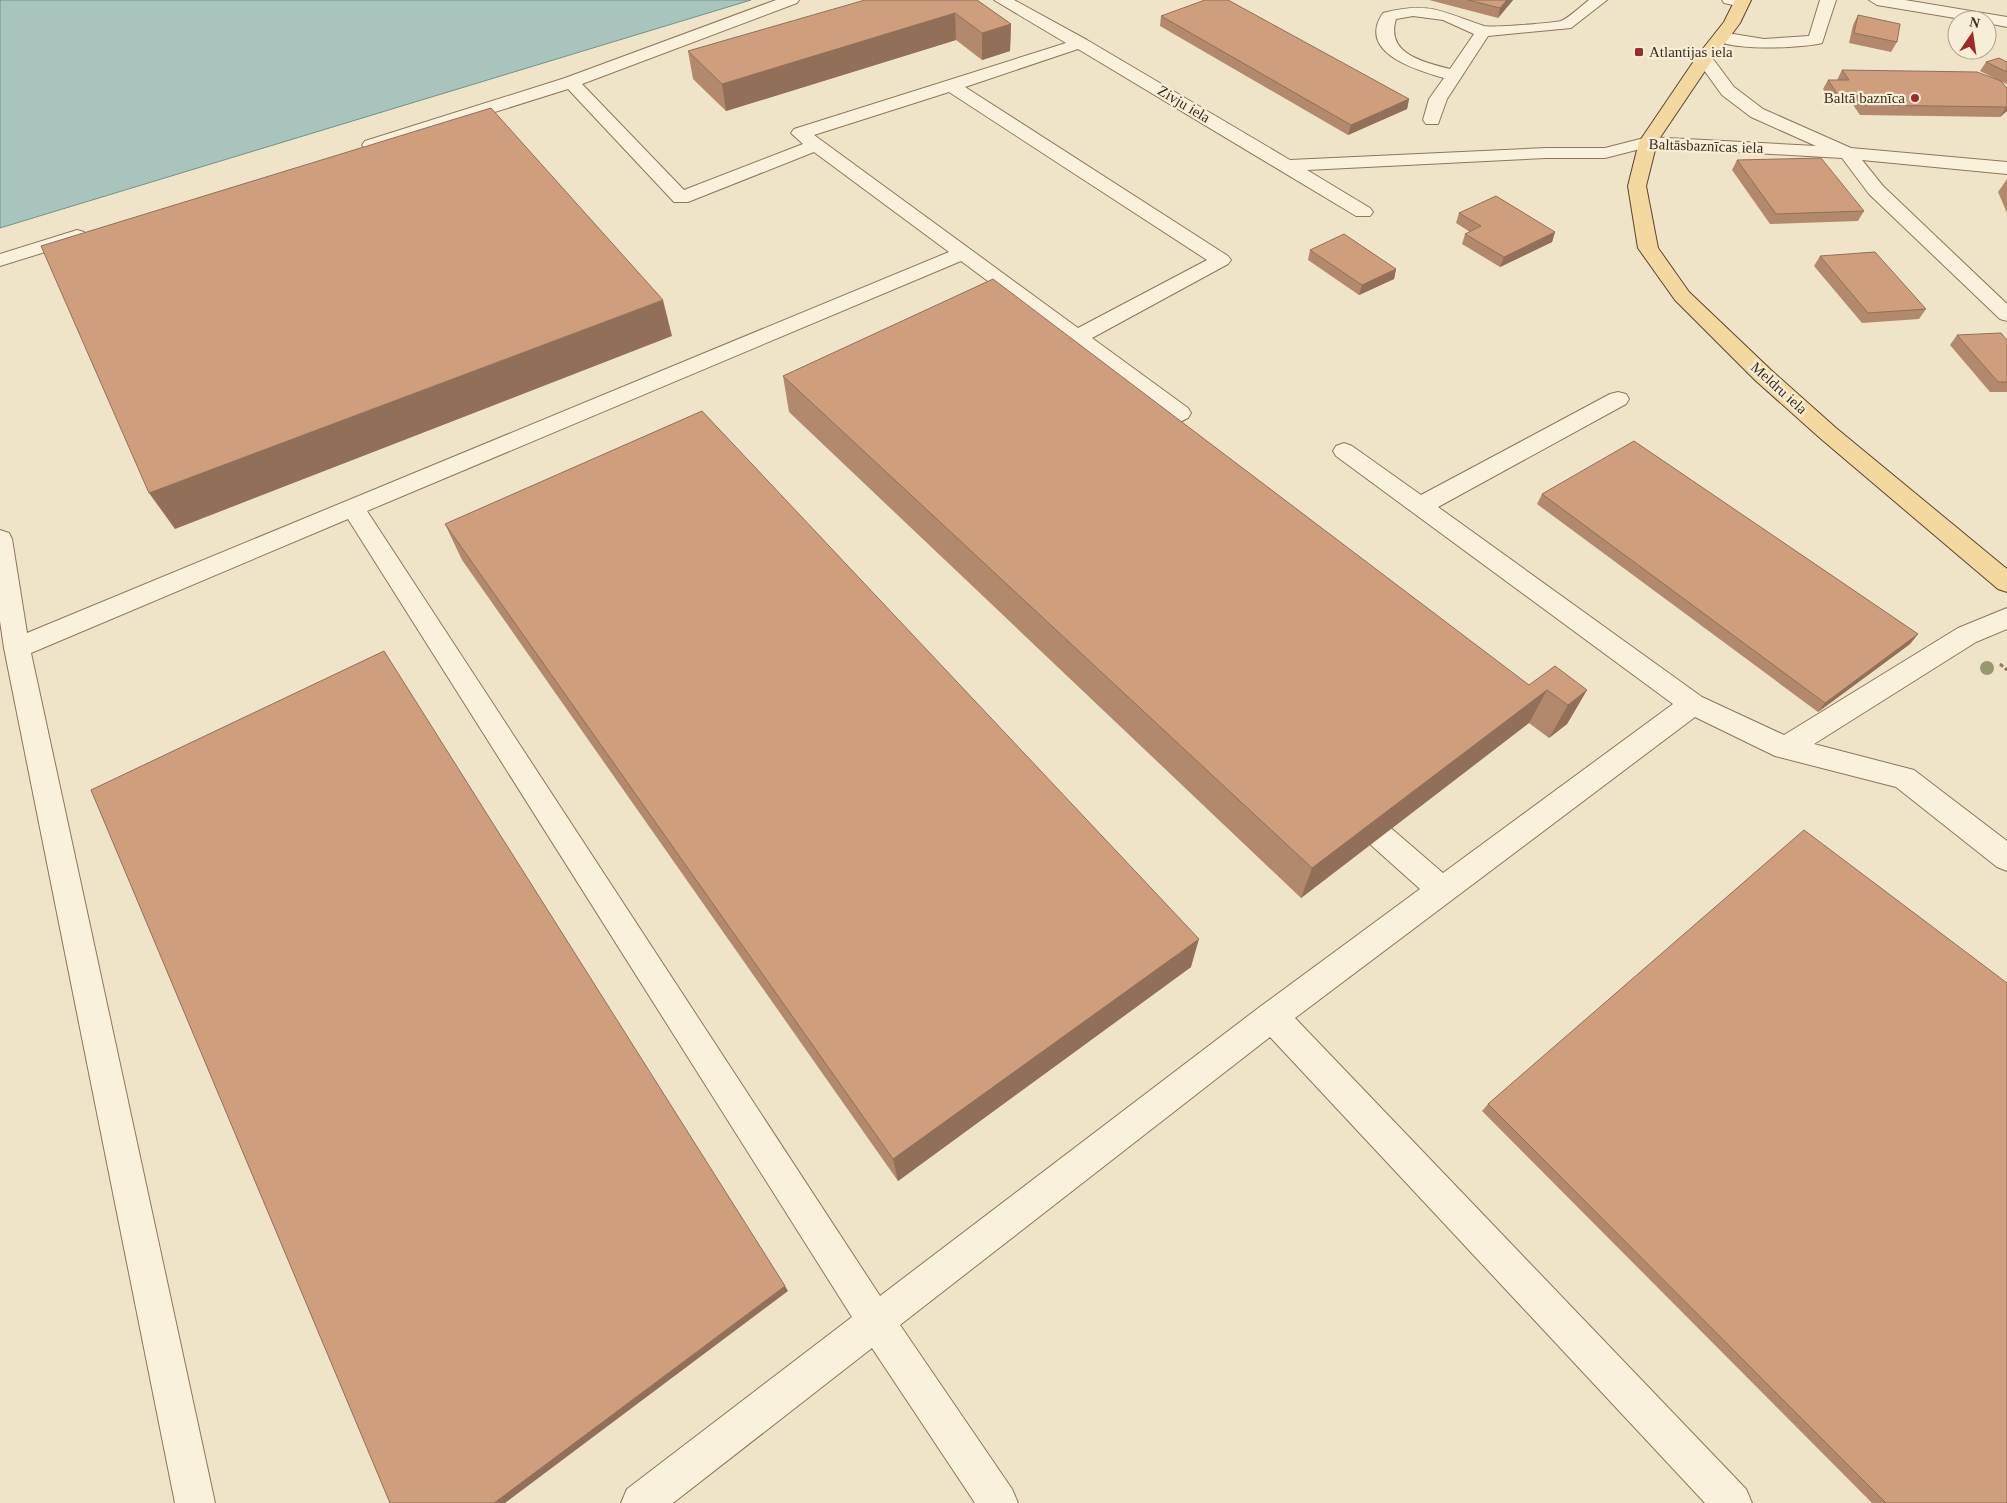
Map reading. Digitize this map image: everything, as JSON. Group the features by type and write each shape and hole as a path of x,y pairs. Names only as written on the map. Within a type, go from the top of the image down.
{"main road":[{"path":"1648,142 1721,36 1738,1"},
{"name":"Meldru iela","path":"1648,142 1637,186 1648,248 1682,296 1828,433 2007,583"}],"street":[{"path":"352,151 570,82 791,0"},
{"name":"Zivju iela","path":"1002,0 1081,43 1363,212"},
{"path":"1453,75 1412,63 1391,48 1385,31 1389,16 1406,10 1433,13 1462,20 1483,32 1565,25 1599,0"},
{"path":"1721,36 1764,44 1816,40 1828,0"},
{"path":"1877,0 1956,7 2007,22"},
{"path":"1432,120 1438,100 1483,32"},
{"path":"1081,43 952,86 800,133 1180,413 1117,443"},
{"path":"1704,59 1728,91 1756,113 1847,153 1876,190 2007,315"},
{"path":"570,82 681,198 816,146"},
{"path":"952,86 1221,260 1077,337"},
{"name":"Baltāsbaznīcas iela","path":"1286,166 1546,153 1604,153 1648,142 1847,153 2007,168"},
{"path":"0,260 95,231"},
{"path":"17,648 963,253"},
{"path":"1420,506 1618,399"},
{"path":"1344,451 1693,704 1786,748 1904,778 2007,858"},
{"path":"353,508 876,1322 998,1503"},
{"path":"0,539 17,648 195,1503"},
{"path":"1786,748 1967,635 2007,618"},
{"path":"641,1503 1272,1016 1693,704"},
{"path":"1339,799 1442,890"},
{"path":"1272,1016 1732,1503"}],"water":[{"path":"0,0 751,0 0,228"}],"building":[{"path":"865,0 977,0 1011,24 982,33 955,13 722,84 688,51"},
{"path":"1205,0 1228,0 1409,99 1351,125 1161,16"},
{"path":"1468,0 1507,0 1500,8"},
{"path":"1858,15 1900,24 1897,42 1854,33"},
{"path":"1997,59 2007,62 2007,72 1986,62"},
{"name":"Baltā baznīca","path":"1842,70 1977,72 2001,81 2007,88 2007,106 1865,105 1859,95 1838,95 1828,80 1849,80"},
{"path":"491,108 663,300 149,493 41,246"},
{"path":"1821,158 1864,211 1776,214 1737,160"},
{"path":"1496,196 1555,232 1504,257 1465,234 1481,226 1459,213"},
{"path":"1344,234 1396,269 1362,285 1310,250"},
{"path":"1875,252 1926,309 1868,313 1820,256"},
{"path":"993,279 1529,685 1555,666 1587,690 1568,705 1547,690 1312,868 783,376"},
{"path":"2001,333 2007,340 2007,382 1998,382 1957,335"},
{"path":"702,411 1199,939 893,1159 445,524"},
{"path":"1634,441 1918,634 1825,703 1542,494"},
{"path":"384,651 785,1286 494,1503 390,1503 91,790"},
{"path":"1804,830 2007,983 2007,1503 1886,1503 1488,1104"}],"place":[{"name":"Atlantijas iela","path":"1639,52"},
{"name":"Baltā baznīca","path":"1915,98"}]}
